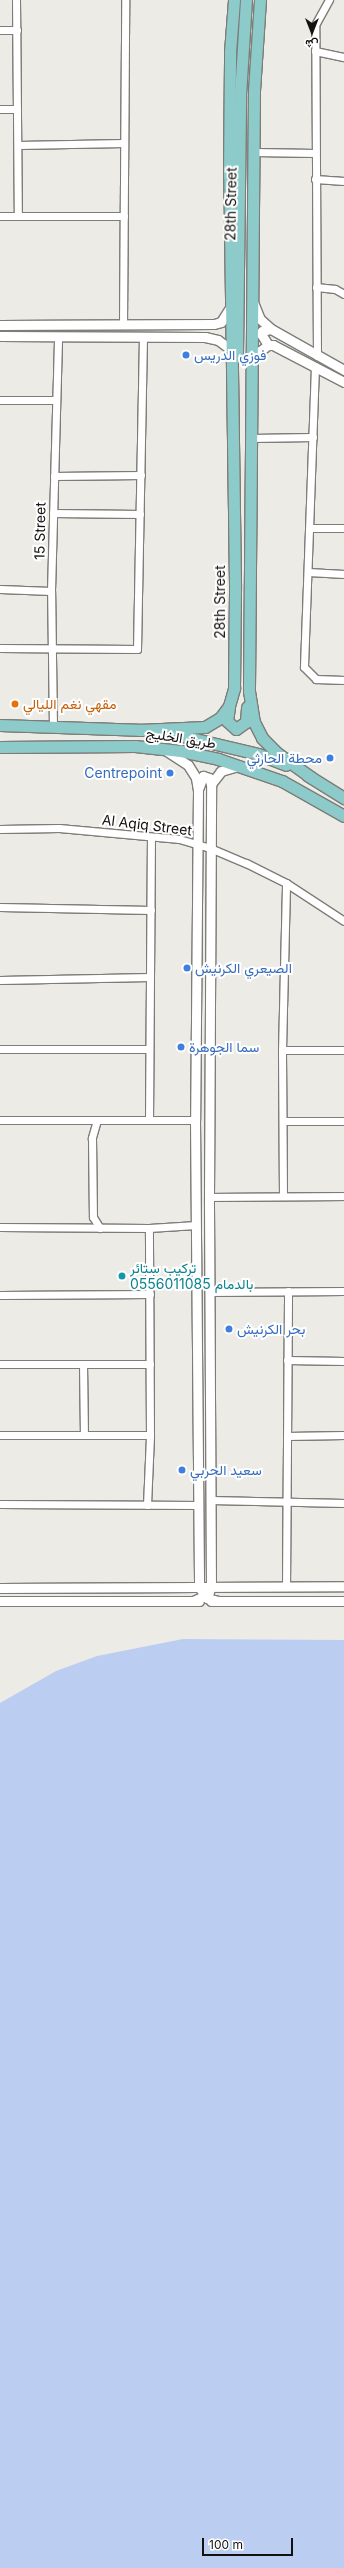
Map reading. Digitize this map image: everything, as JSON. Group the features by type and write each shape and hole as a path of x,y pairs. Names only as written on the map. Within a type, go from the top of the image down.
{"main road":[{"name":"28th Street","path":"231,398 238,351 240,95 246,0"},
{"name":"28th Street","path":"252,408 246,351 245,301 248,77 253,0"},
{"name":"28th Street","path":"260,0 254,83 253,360 249,691 254,722 262,738 277,753 312,778"},
{"name":"28th Street","path":"229,706 234,683 235,584 229,309 230,113 233,2"},
{"path":"229,706 229,725 241,728 246,722 249,691"},
{"path":"139,730 205,727 220,718 229,706"},
{"name":"طريق الخليج","path":"2,726 139,730 174,734 241,749 279,762 312,778 344,798"},
{"path":"0,743 41,746"},
{"name":"طريق الخليج","path":"0,747 41,746 160,748 240,766 302,790 344,816"}],"street":[{"path":"16,0 18,216"},
{"path":"123,325 125,0"},
{"path":"317,356 315,25 329,0"},
{"path":"0,30 17,30"},
{"path":"315,50 344,57"},
{"path":"0,109 17,109"},
{"path":"18,145 124,143"},
{"path":"254,152 315,153"},
{"path":"315,179 344,181"},
{"path":"0,216 124,216"},
{"path":"316,287 335,289 344,294"},
{"path":"253,301 260,319 271,329 344,370"},
{"path":"0,325 214,324 221,322 229,309"},
{"path":"212,338 219,332 214,324"},
{"path":"271,329 262,331 261,334 268,345 280,349 315,366 344,382"},
{"path":"0,336 212,338 230,349"},
{"name":"15 Street","path":"53,727 54,649 51,591 58,336"},
{"path":"0,648 137,649 143,337"},
{"path":"253,360 268,345"},
{"path":"315,366 304,667 316,679 344,680"},
{"path":"0,400 56,400"},
{"path":"251,438 313,437"},
{"path":"54,476 141,475"},
{"path":"53,514 140,514"},
{"path":"310,528 344,528"},
{"path":"308,572 344,574"},
{"path":"0,589 51,591"},
{"path":"160,748 188,765 196,778 198,791 199,845 195,1120 199,1587 205,1596 218,1601"},
{"path":"211,784 221,771 240,766"},
{"path":"194,1601 205,1596 211,1587 209,1197 211,784 209,778 203,776 200,779 198,791"},
{"name":"Al Aqiq Street","path":"0,829 59,828 179,840 199,845 210,848 286,883 344,920"},
{"path":"149,1120 151,838"},
{"path":"283,1196 282,1050 286,883"},
{"path":"0,907 151,910"},
{"path":"0,980 150,977"},
{"path":"0,1049 149,1050"},
{"path":"282,1050 344,1050"},
{"path":"0,1120 195,1120"},
{"path":"97,1120 92,1138 94,1217 100,1228"},
{"path":"283,1121 344,1121"},
{"path":"209,1197 344,1196"},
{"path":"0,1227 149,1228 196,1225"},
{"path":"147,1505 150,1435 149,1228"},
{"path":"286,1586 288,1291"},
{"path":"209,1292 344,1291"},
{"path":"0,1295 150,1294"},
{"path":"287,1360 344,1361"},
{"path":"0,1364 150,1364"},
{"path":"83,1364 84,1435"},
{"path":"0,1435 150,1435"},
{"path":"287,1436 344,1435"},
{"path":"211,1500 286,1503 344,1503"},
{"path":"0,1504 199,1505"},
{"path":"0,1588 344,1586"},
{"path":"0,1601 344,1600"}],"water":[{"path":"183,1639 344,1640 344,2568 0,2568 0,1703 56,1671 97,1656"}],"place":[{"name":"فوزي الدريس","path":"186,355"},
{"name":"مقهي نغم الليالي","path":"15,704"},
{"name":"محطة الحارثي","path":"330,758"},
{"name":"Centrepoint","path":"170,773"},
{"name":"الصيعري الكرنيش","path":"187,968"},
{"name":"سما الجوهرة","path":"181,1047"},
{"name":"تركيب ستائر بالدمام 0556011085","path":"122,1276"},
{"name":"بحر الكرنيش","path":"229,1329"},
{"name":"سعيد الحربي","path":"182,1470"}]}
